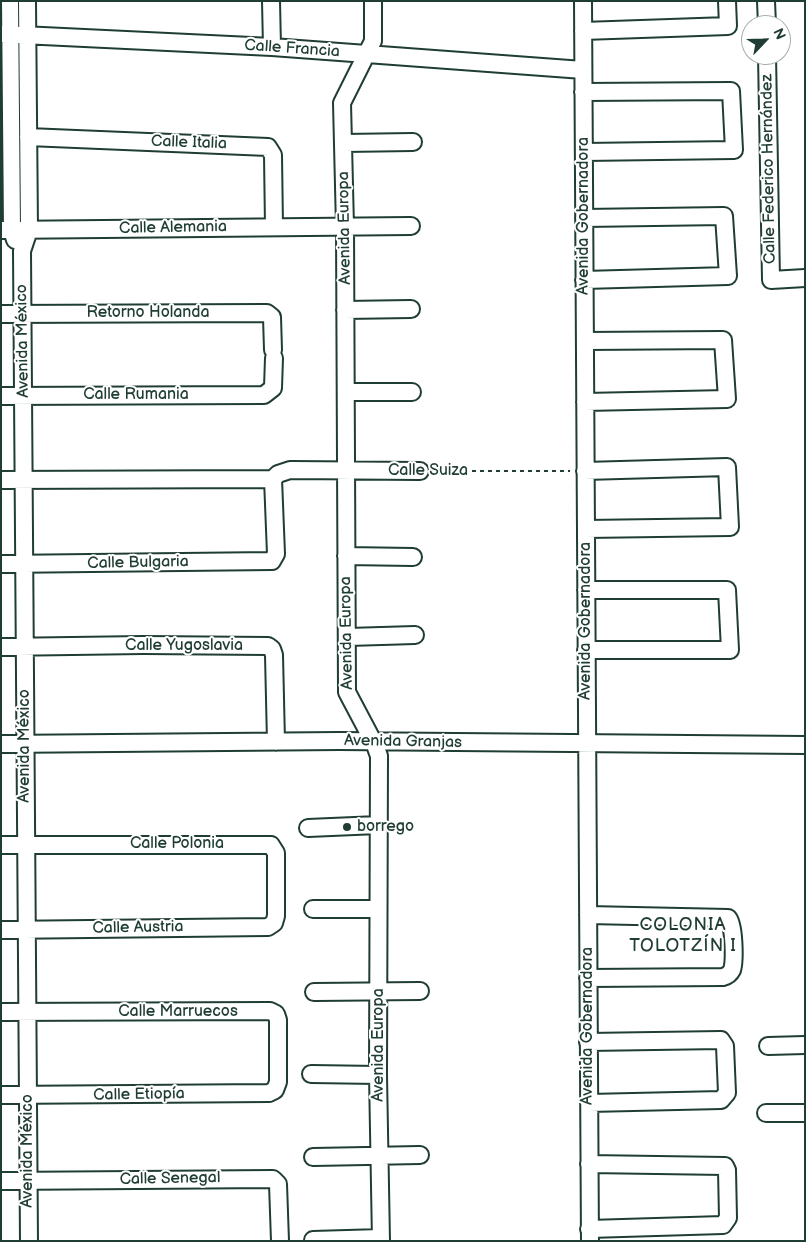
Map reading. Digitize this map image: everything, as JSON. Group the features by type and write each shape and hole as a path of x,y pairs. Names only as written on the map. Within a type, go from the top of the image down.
{"street":[{"name":"Avenida México","path":"10,1 6,34 14,230 16,243 22,251 24,314 23,480 29,1241"},
{"name":"Avenida México","path":"14,230 28,137 27,1"},
{"path":"271,1 272,47"},
{"name":"Avenida Europa","path":"373,1 374,37 343,99 348,697 374,742 379,756 378,1075 381,1239"},
{"name":"Avenida Gobernadora","path":"583,1 590,1235"},
{"path":"583,31 728,26 727,1"},
{"path":"766,1 767,15"},
{"name":"Calle Francia","path":"6,34 272,47 583,70"},
{"name":"Calle Federico Hernández","path":"767,65 771,280 805,278"},
{"path":"583,92 731,91 734,150 584,152"},
{"name":"Calle Italia","path":"28,137 268,147 273,155 274,227"},
{"path":"344,143 413,142"},
{"path":"584,218 724,216 728,276 584,280"},
{"name":"Calle Alemania","path":"14,230 411,226"},
{"path":"345,310 411,309"},
{"name":"Retorno Holanda","path":"1,314 271,315 274,354 273,383 270,392"},
{"path":"585,341 724,340 727,399 585,402"},
{"name":"Calle Rumania","path":"1,396 264,395 270,392"},
{"path":"346,392 412,392"},
{"path":"585,471 727,467 730,527 586,528"},
{"name":"Calle Suiza","path":"1,480 273,479 278,474 290,470 347,472 420,471"},
{"name":"Calle Bulgaria","path":"1,564 269,561 274,559 276,554 273,479"},
{"path":"346,556 413,557"},
{"path":"586,590 727,590 730,650 586,650"},
{"path":"348,637 415,635"},
{"name":"Calle Yugoslavia","path":"1,647 144,644 268,646 272,649 274,655 276,742"},
{"name":"Avenida Granjas","path":"1,744 374,742 587,745 805,745"},
{"path":"308,828 378,826"},
{"name":"Calle Polonia","path":"1,845 271,845 276,853 276,916 274,923"},
{"path":"313,909 378,909"},
{"path":"588,915 728,918 732,925 733,966 729,974 723,977 588,978"},
{"name":"Calle Austria","path":"1,930 268,927 274,923"},
{"path":"314,992 420,991"},
{"name":"Calle Marruecos","path":"1,1012 273,1012 278,1020 278,1082 275,1090"},
{"path":"588,1042 721,1040 725,1046 727,1093 721,1100 588,1103"},
{"path":"768,1046 805,1045"},
{"path":"310,1074 378,1075"},
{"name":"Calle Etiopía","path":"1,1095 269,1093 275,1090"},
{"path":"766,1114 805,1113"},
{"path":"313,1157 420,1155"},
{"path":"589,1164 725,1166 727,1170 728,1218 723,1225 590,1235"},
{"name":"Calle Senegal","path":"1,1181 273,1179 279,1188 280,1241"},
{"path":"313,1240 381,1239"}],"path":[{"name":"Calle Suiza","path":"420,471 585,471"}],"place":[{"name":"borrego","path":"347,827"}],"district":[{"name":"COLONIA TOLOTZÍN I","path":"683,935"}]}
